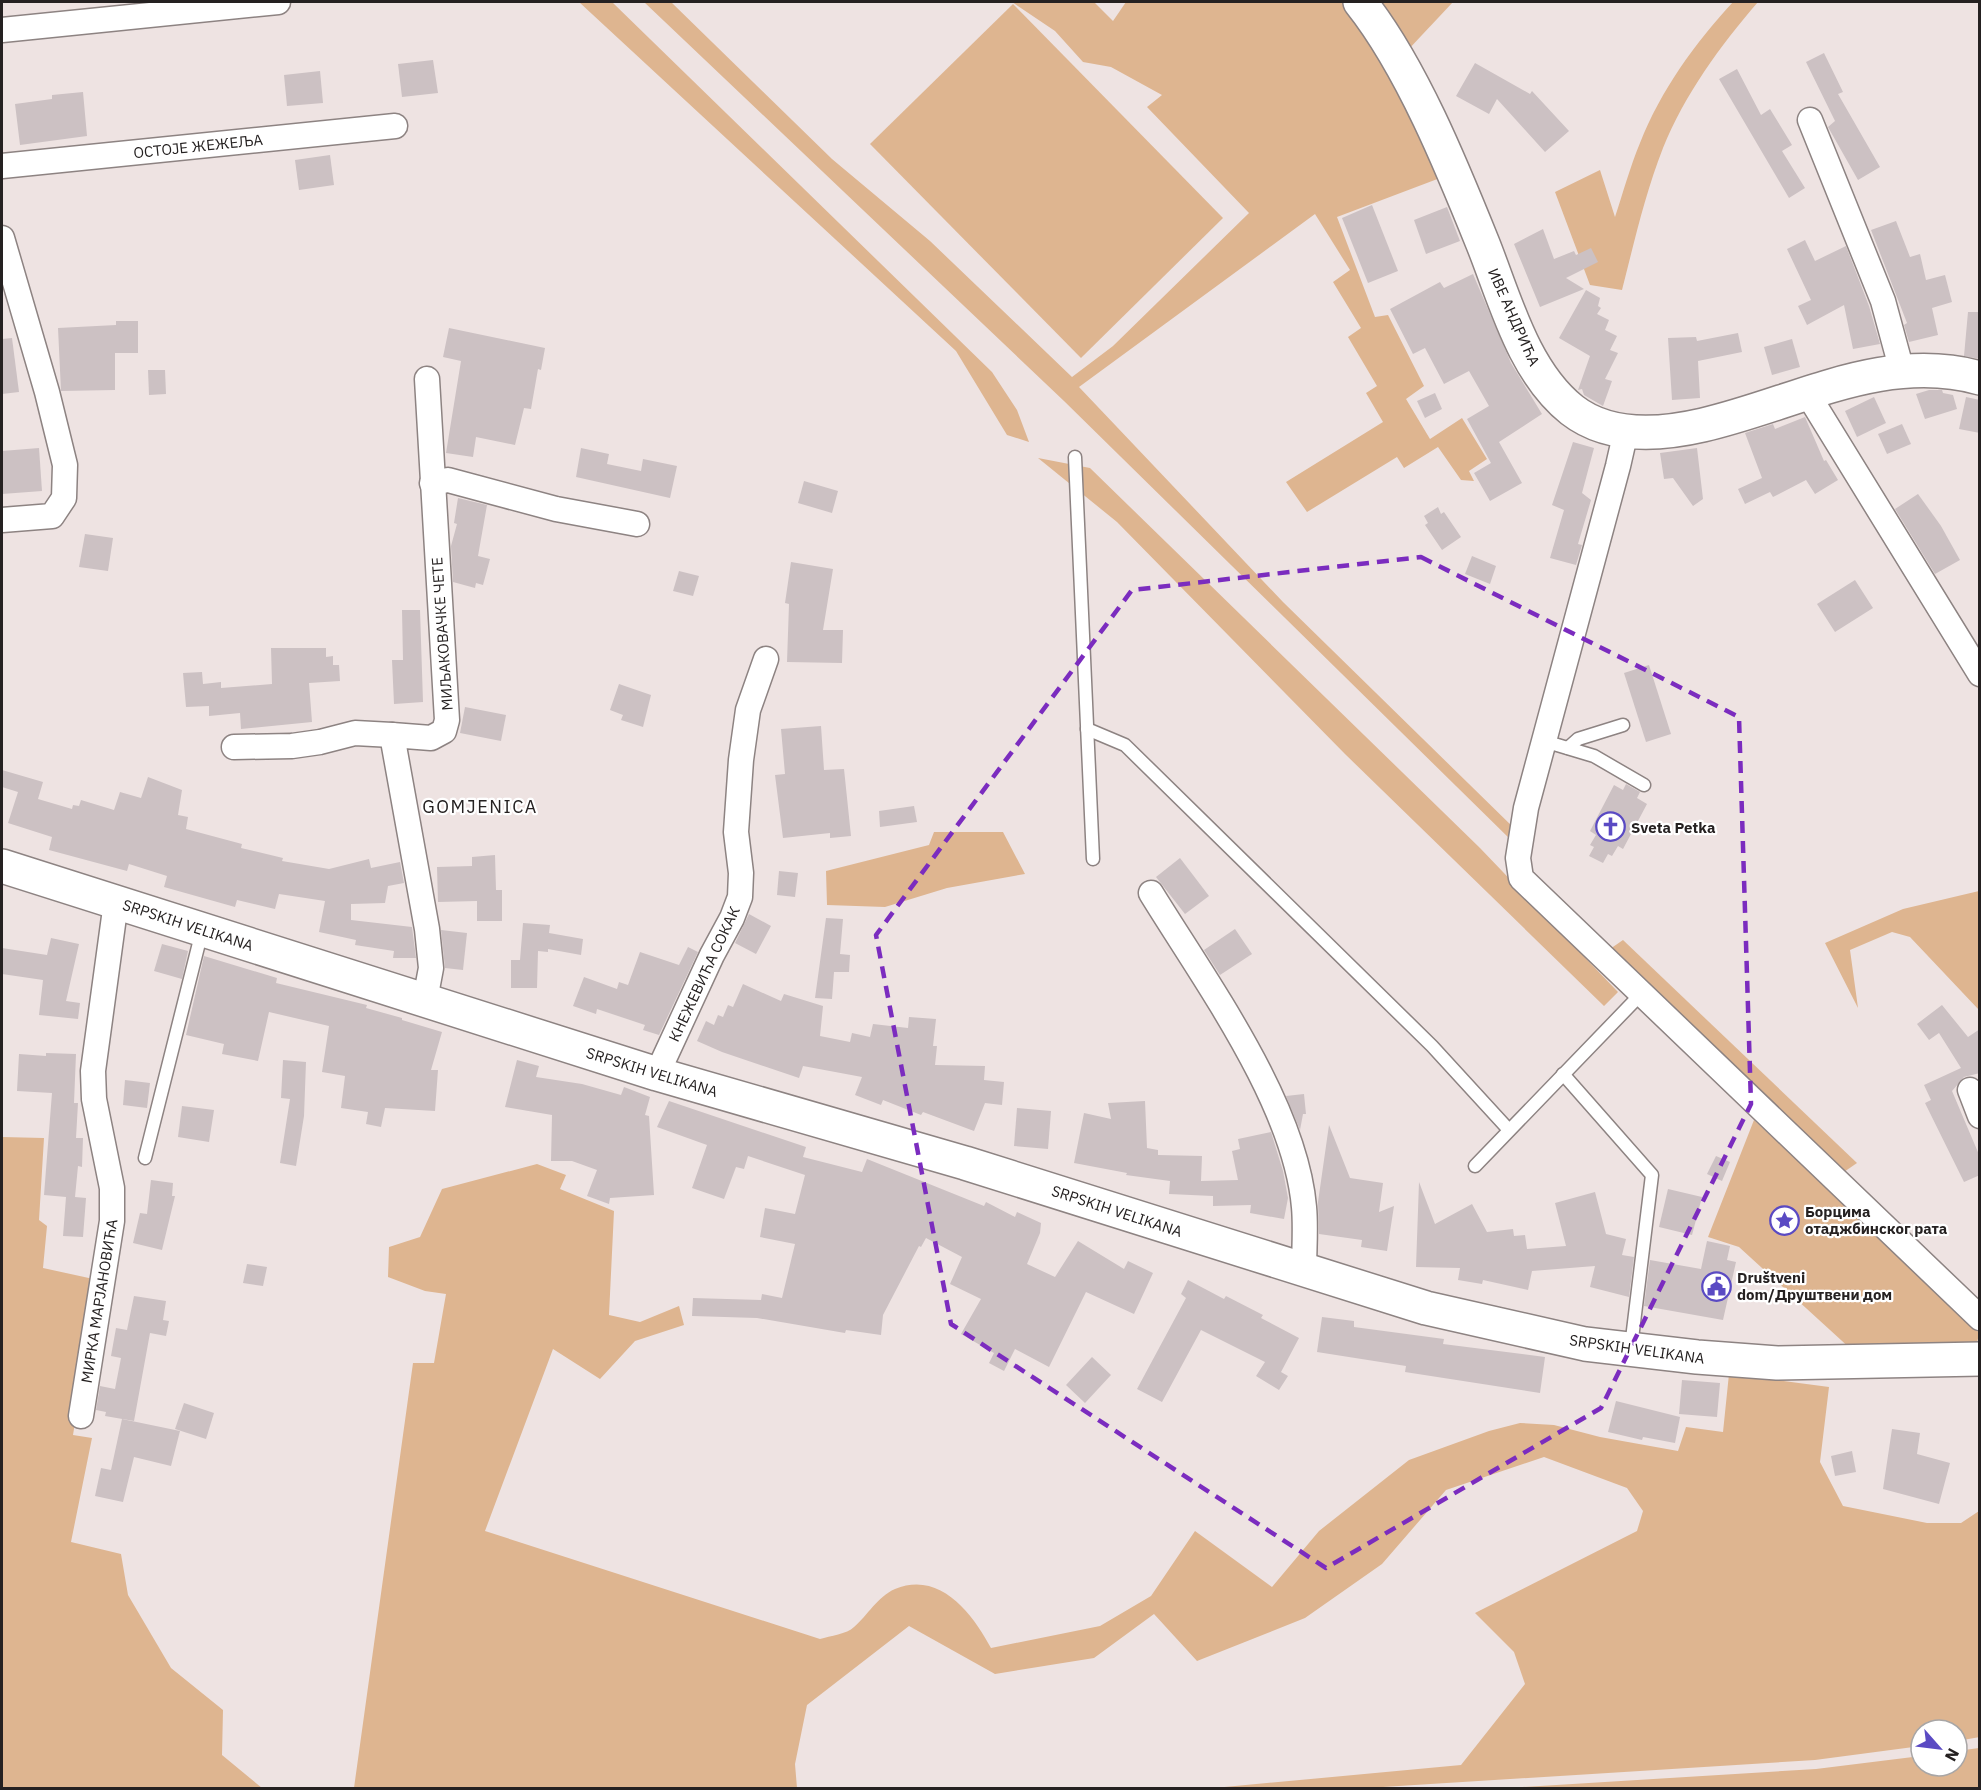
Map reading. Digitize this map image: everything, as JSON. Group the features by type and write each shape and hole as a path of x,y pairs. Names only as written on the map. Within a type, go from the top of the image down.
{"main road":[{"name":"ИВЕ АНДРИЋА","path":"1360,2 1397,59 1448,161 1534,365 1553,392 1588,420 1619,430 1651,432 1689,428 1731,419 1837,383 1902,371 1943,370 1980,378"},
{"name":"SRPSKIH VELIKANA","path":"2,866 657,1074 965,1163 1304,1271 1488,1323 1585,1344 1778,1363 1980,1359"}],"street":[{"path":"2,30 278,2"},
{"path":"1810,120 1883,302 1902,371"},
{"name":"ОСТОЈЕ ЖЕЖЕЉА","path":"2,166 395,126"},
{"path":"2,238 47,392 65,465 66,486 60,507 52,516 2,520"},
{"name":"МИЉАКОВАЧКЕ ЧЕТЕ","path":"234,747 292,746 355,733 431,738 439,735 447,726 427,379"},
{"path":"1807,393 1980,674"},
{"path":"1619,430 1623,444 1618,466 1526,808 1518,858 1521,878 1980,1318"},
{"path":"432,483 448,480 556,509 637,524"},
{"name":"КНЕЖЕВИЋА СОКАК","path":"657,1074 740,897 741,873 736,832 741,760 748,710 766,658"},
{"path":"393,735 427,929 431,968 425,1000"},
{"path":"1152,893 1248,1052 1288,1135 1304,1206 1304,1271"},
{"name":"МИРКА МАРЈАНОВИЋА","path":"81,1416 112,1221 112,1188 94,1099 93,1071 116,902"},
{"path":"1970,1090 1980,1116"}],"lane":[{"path":"1075,457 1094,859"},
{"path":"1568,748 1578,739 1623,725"},
{"path":"1087,729 1125,745 1432,1046 1509,1130"},
{"path":"1544,741 1594,756 1644,785"},
{"path":"145,1158 202,930"},
{"path":"1474,1166 1642,993"},
{"path":"1563,1074 1652,1175 1630,1350"}],"highlighted area":[{"path":"1421,557 1739,717 1751,1104 1601,1408 1326,1568 951,1324 876,935 1132,590"}],"shaded area":[{"path":"579,2 612,2 992,372 1017,410 1029,442 1007,435 956,351"},
{"path":"644,2 671,2 832,159 930,241 1072,377 1113,346 1249,213 1147,107 1162,95 1111,67 1083,62 1055,31 1012,2 1094,2 1113,21 1126,2 1351,2 1448,175 1337,217 1375,317 1388,315 1424,386 1406,399 1430,439 1462,418 1487,459 1469,471 1474,481 1461,480 1438,447 1404,468 1397,457 1307,512 1286,482 1383,422 1366,393 1377,386 1348,337 1361,328 1333,282 1350,270 1315,214 1079,387 1283,602 1515,829 1512,841 1064,401"},
{"path":"1375,2 1453,2 1407,51"},
{"path":"1733,2 1758,2 1704,71 1672,128 1651,183 1622,290 1590,285 1555,192 1600,170 1615,217 1636,152 1658,104 1692,51"},
{"path":"1013,4 1223,218 1081,358 870,144"},
{"path":"1038,458 1090,468 1480,848 1618,992 1604,1006 1345,754 1117,522"},
{"path":"934,832 1003,832 1025,874 947,888 885,907 827,905 826,871 929,845"},
{"path":"1979,891 1979,1010 1910,937 1892,932 1850,950 1858,1008 1825,943 1903,909"},
{"path":"1623,940 1857,1163 1841,1174 1610,949"},
{"path":"1754,1120 1976,1327 1979,1335 1977,1342 1972,1345 1853,1351 1739,1247 1708,1237"},
{"path":"2,1137 44,1138 39,1220 47,1226 43,1268 98,1280 73,1435 92,1438 71,1542 121,1554 128,1595 171,1668 223,1710 222,1755 262,1788 2,1788"},
{"path":"537,1164 566,1175 560,1189 614,1211 609,1315 640,1322 679,1306 684,1325 635,1341 600,1379 553,1349 485,1531 820,1639 851,1629 889,1592 911,1585 926,1585 940,1590 965,1609 991,1648 1100,1626 1151,1596 1195,1531 1272,1587 1319,1531 1409,1460 1489,1431 1520,1423 1554,1425 1600,1437 1678,1451 1686,1427 1723,1432 1729,1374 1829,1387 1820,1462 1843,1506 1927,1523 1961,1523 1979,1511 1980,1737 1969,1739 1969,1718 1909,1718 1909,1748 1815,1760 1367,1788 1214,1788 1461,1765 1525,1684 1514,1652 1475,1613 1637,1531 1643,1511 1627,1488 1544,1457 1446,1490 1382,1564 1305,1618 1197,1661 1154,1614 1094,1658 995,1674 909,1626 807,1705 795,1764 797,1788 354,1788 413,1363 434,1363 446,1294 425,1291 388,1277 389,1247 420,1237 442,1189"},
{"path":"1979,1748 1979,1788 1507,1788 1816,1769 1909,1757 1909,1778 1969,1778 1969,1749"}],"building":[{"path":"1824,53 1843,92 1838,94 1880,167 1858,180 1828,127 1835,121 1806,62"},
{"path":"433,60 438,93 402,97 398,64"},
{"path":"1475,63 1530,94 1532,91 1569,131 1545,152 1497,99 1489,114 1456,96"},
{"path":"1737,69 1761,115 1770,109 1792,145 1782,151 1805,188 1789,198 1719,79"},
{"path":"320,71 323,103 287,106 284,75"},
{"path":"83,92 87,136 20,145 15,104 52,99 52,95"},
{"path":"330,155 334,185 299,190 295,160"},
{"path":"1372,205 1398,271 1368,283 1342,218"},
{"path":"1447,207 1460,241 1426,254 1414,220"},
{"path":"1896,221 1910,257 1920,254 1926,280 1945,275 1952,302 1932,308 1938,335 1909,342 1904,325 1907,323 1871,230"},
{"path":"1543,229 1554,259 1574,251 1576,255 1591,248 1598,262 1566,278 1584,289 1540,307 1514,244"},
{"path":"1805,240 1815,261 1846,246 1869,306 1880,344 1853,349 1844,305 1807,325 1798,306 1811,300 1787,249"},
{"path":"1473,274 1511,363 1542,414 1499,442 1522,483 1490,501 1474,473 1491,463 1467,419 1489,406 1469,371 1444,384 1425,348 1413,354 1390,309 1440,282 1444,288"},
{"path":"1586,290 1600,298 1598,306 1601,308 1597,314 1609,320 1605,330 1617,336 1610,350 1618,353 1605,379 1612,381 1603,406 1584,395 1582,389 1578,390 1590,356 1559,338"},
{"path":"1968,312 1980,312 1980,359 1964,356"},
{"path":"116,321 138,321 138,353 115,353 115,390 61,391 58,328 116,325"},
{"path":"449,328 545,348 541,370 538,369 531,409 524,408 515,445 476,437 473,457 446,453 461,361 443,357"},
{"path":"1738,333 1742,352 1698,361 1700,398 1672,400 1668,338 1696,337 1697,341"},
{"path":"12,338 19,392 2,394 2,339"},
{"path":"1792,339 1800,367 1772,375 1764,347"},
{"path":"148,370 165,370 166,394 149,395"},
{"path":"1929,390 1942,390 1943,393 1953,395 1957,409 1925,419 1916,394"},
{"path":"1435,393 1442,409 1425,418 1417,401"},
{"path":"1874,397 1886,423 1857,437 1845,411"},
{"path":"1966,397 1980,400 1980,433 1959,429"},
{"path":"1805,417 1824,461 1826,460 1838,480 1815,494 1806,480 1773,497 1770,492 1745,504 1738,489 1762,478 1745,433 1773,424 1775,429"},
{"path":"1902,424 1911,444 1887,454 1878,434"},
{"path":"1573,442 1594,448 1582,493 1591,500 1578,544 1582,545 1576,565 1550,558 1564,510 1552,505"},
{"path":"39,448 42,491 2,494 2,451"},
{"path":"581,448 609,454 607,464 641,471 643,459 677,466 670,498 576,477"},
{"path":"1697,448 1703,499 1693,506 1673,478 1664,479 1660,453"},
{"path":"804,481 838,491 832,513 798,503"},
{"path":"1918,494 1941,526 1960,560 1935,574 1895,509"},
{"path":"458,498 487,505 478,556 490,559 483,585 476,583 475,588 453,582 451,546 457,524 454,523"},
{"path":"1438,507 1441,514 1444,512 1461,537 1442,550 1425,525 1428,523 1424,516"},
{"path":"85,534 113,538 108,571 79,567"},
{"path":"1472,556 1496,566 1490,584 1465,574"},
{"path":"791,562 833,569 823,630 843,630 842,663 787,662 789,604 785,603"},
{"path":"679,571 699,576 693,596 673,591"},
{"path":"1855,580 1873,608 1835,632 1817,604"},
{"path":"402,610 420,610 423,702 394,704 392,660 403,660"},
{"path":"271,648 326,648 326,657 333,656 333,665 339,665 340,681 309,683 312,722 241,729 240,713 209,716 209,706 186,707 183,673 202,672 203,684 221,682 221,688 272,684"},
{"path":"1649,665 1671,734 1646,742 1624,673"},
{"path":"619,684 651,695 643,727 621,720 623,715 610,710"},
{"path":"465,707 506,715 501,741 460,733"},
{"path":"821,726 824,770 844,769 851,836 830,838 830,833 783,838 775,775 785,774 781,729"},
{"path":"2,770 43,782 38,799 72,809 73,805 79,806 81,800 114,810 120,792 141,798 148,777 182,790 178,815 188,817 186,829 242,844 241,848 283,858 282,861 329,869 369,859 371,868 400,862 404,883 388,886 385,903 351,904 351,920 412,927 416,958 393,958 394,951 355,945 356,940 319,932 325,901 279,894 275,909 237,900 235,907 164,887 167,876 129,864 127,871 49,850 52,837 8,823 18,792 2,787"},
{"name":"Sveta Petka","path":"1626,784 1640,792 1637,798 1647,804 1623,849 1618,846 1612,856 1608,854 1603,863 1589,856 1594,847 1590,845 1596,835 1590,831 1614,785 1623,790"},
{"path":"914,806 917,822 880,827 879,811"},
{"path":"495,855 496,890 502,890 502,921 477,921 477,901 438,902 437,867 472,866 472,857"},
{"path":"1180,858 1209,896 1185,914 1156,877"},
{"path":"779,871 798,873 795,897 777,895"},
{"path":"749,914 771,926 756,954 735,943"},
{"path":"826,918 843,919 840,954 850,955 849,972 834,972 832,999 815,998"},
{"path":"523,923 550,925 549,933 583,939 581,955 548,949 548,952 538,951 537,988 511,988 511,960 520,960"},
{"path":"1235,929 1252,954 1220,975 1204,950"},
{"path":"441,930 467,933 463,970 445,968"},
{"path":"51,938 79,944 66,1001 80,1003 78,1019 39,1015 43,980 2,974 2,948 47,955"},
{"path":"162,944 188,951 182,979 154,971"},
{"path":"688,947 698,952 659,1035 643,1030 645,1025 597,1009 596,1014 573,1006 584,977 617,989 619,982 628,985 640,952 679,965"},
{"path":"204,956 277,978 276,983 367,1005 366,1008 442,1032 431,1070 438,1070 435,1111 385,1108 381,1127 366,1124 368,1112 341,1108 345,1076 322,1072 329,1026 269,1012 258,1061 222,1054 224,1044 186,1035"},
{"path":"743,984 781,1001 784,994 823,1006 820,1036 850,1042 852,1033 870,1037 873,1024 908,1028 909,1017 936,1019 933,1046 937,1046 935,1065 985,1066 984,1080 1004,1082 1002,1105 985,1103 974,1131 923,1112 921,1115 883,1100 881,1105 855,1095 862,1077 803,1066 799,1078 722,1052 697,1041 706,1021 714,1025 718,1015 723,1017 728,1005 733,1007"},
{"path":"1942,1005 1968,1037 1980,1029 1980,1073 1964,1077 1952,1091 1980,1157 1980,1175 1964,1182 1925,1103 1931,1100 1924,1085 1961,1068 1939,1033 1929,1040 1917,1024"},
{"path":"46,1053 76,1054 74,1103 78,1103 76,1138 83,1138 82,1167 78,1166 75,1197 86,1198 83,1237 63,1236 66,1197 44,1195 52,1093 17,1091 19,1054 46,1056"},
{"path":"283,1060 306,1062 304,1116 296,1166 280,1163 290,1099 281,1098"},
{"path":"517,1060 539,1066 536,1077 582,1084 621,1095 624,1087 650,1097 645,1115 649,1116 654,1195 610,1198 609,1204 587,1196 597,1170 572,1161 551,1161 552,1115 505,1107"},
{"path":"125,1080 150,1083 147,1108 123,1105"},
{"path":"1304,1094 1306,1114 1303,1114 1300,1130 1286,1096"},
{"path":"669,1101 806,1147 803,1157 862,1172 867,1159 984,1206 986,1202 1015,1217 1017,1212 1041,1223 1040,1233 1027,1264 1055,1277 1078,1241 1124,1269 1128,1261 1153,1273 1134,1314 1086,1292 1049,1367 1015,1349 1004,1371 989,1363 994,1353 961,1334 981,1299 950,1284 962,1257 926,1238 921,1247 919,1246 883,1315 881,1335 846,1330 845,1333 757,1318 692,1316 693,1298 761,1300 762,1294 782,1298 795,1244 760,1237 765,1208 795,1214 805,1175 748,1156 744,1169 736,1167 724,1199 692,1188 707,1145 657,1127"},
{"path":"1145,1101 1147,1148 1158,1150 1158,1155 1202,1156 1201,1181 1238,1180 1232,1151 1240,1149 1238,1139 1271,1132 1283,1171 1288,1198 1284,1219 1250,1213 1251,1205 1213,1206 1213,1196 1169,1194 1170,1181 1126,1175 1127,1173 1074,1163 1084,1113 1111,1119 1108,1103"},
{"path":"182,1106 214,1110 209,1142 178,1137"},
{"path":"1017,1108 1051,1111 1048,1149 1014,1146"},
{"path":"1329,1125 1350,1178 1383,1183 1379,1212 1394,1206 1387,1251 1361,1247 1362,1240 1319,1234 1318,1202"},
{"path":"1716,1156 1730,1162 1722,1181 1707,1174"},
{"path":"151,1180 173,1183 172,1196 175,1196 162,1250 133,1243 140,1213 147,1214"},
{"path":"1419,1182 1435,1224 1472,1204 1487,1232 1513,1229 1514,1236 1525,1235 1527,1249 1566,1246 1555,1203 1595,1192 1606,1234 1626,1239 1622,1255 1634,1257 1629,1297 1590,1287 1595,1266 1532,1271 1528,1290 1483,1280 1482,1284 1458,1280 1460,1268 1416,1267"},
{"path":"1668,1189 1702,1197 1692,1235 1659,1227"},
{"path":"1707,1241 1730,1246 1727,1260 1736,1262 1723,1320 1644,1306 1650,1260 1701,1269"},
{"path":"247,1264 267,1267 263,1286 243,1283"},
{"path":"1188,1280 1224,1299 1226,1296 1263,1315 1261,1318 1299,1338 1281,1372 1288,1376 1279,1390 1256,1376 1265,1362 1201,1330 1162,1402 1137,1389 1186,1298 1181,1294"},
{"path":"134,1296 166,1301 163,1320 169,1321 166,1336 150,1333 134,1421 105,1416 106,1412 96,1410 100,1386 115,1389 121,1358 111,1356 116,1328 127,1330"},
{"path":"1322,1317 1354,1321 1354,1327 1444,1339 1443,1344 1545,1357 1540,1393 1405,1372 1406,1366 1317,1352"},
{"path":"1092,1357 1111,1375 1085,1403 1066,1385"},
{"path":"1682,1380 1720,1383 1717,1417 1679,1414"},
{"path":"1616,1401 1680,1417 1675,1443 1643,1437 1642,1440 1608,1432"},
{"path":"184,1403 214,1413 206,1439 175,1429"},
{"path":"122,1419 180,1431 171,1466 134,1457 123,1502 95,1496 101,1468 111,1470"},
{"path":"1892,1429 1920,1433 1917,1454 1950,1463 1939,1504 1883,1489"},
{"path":"1852,1451 1856,1472 1835,1476 1831,1456"}],"place":[{"name":"Sveta Petka","path":"1610,827"},
{"name":"Борцима отаджбинског рата","path":"1784,1220"},
{"name":"Društveni dom/Друштвени дом","path":"1716,1286"}],"district":[{"name":"GOMJENICA","path":"480,806"}]}
